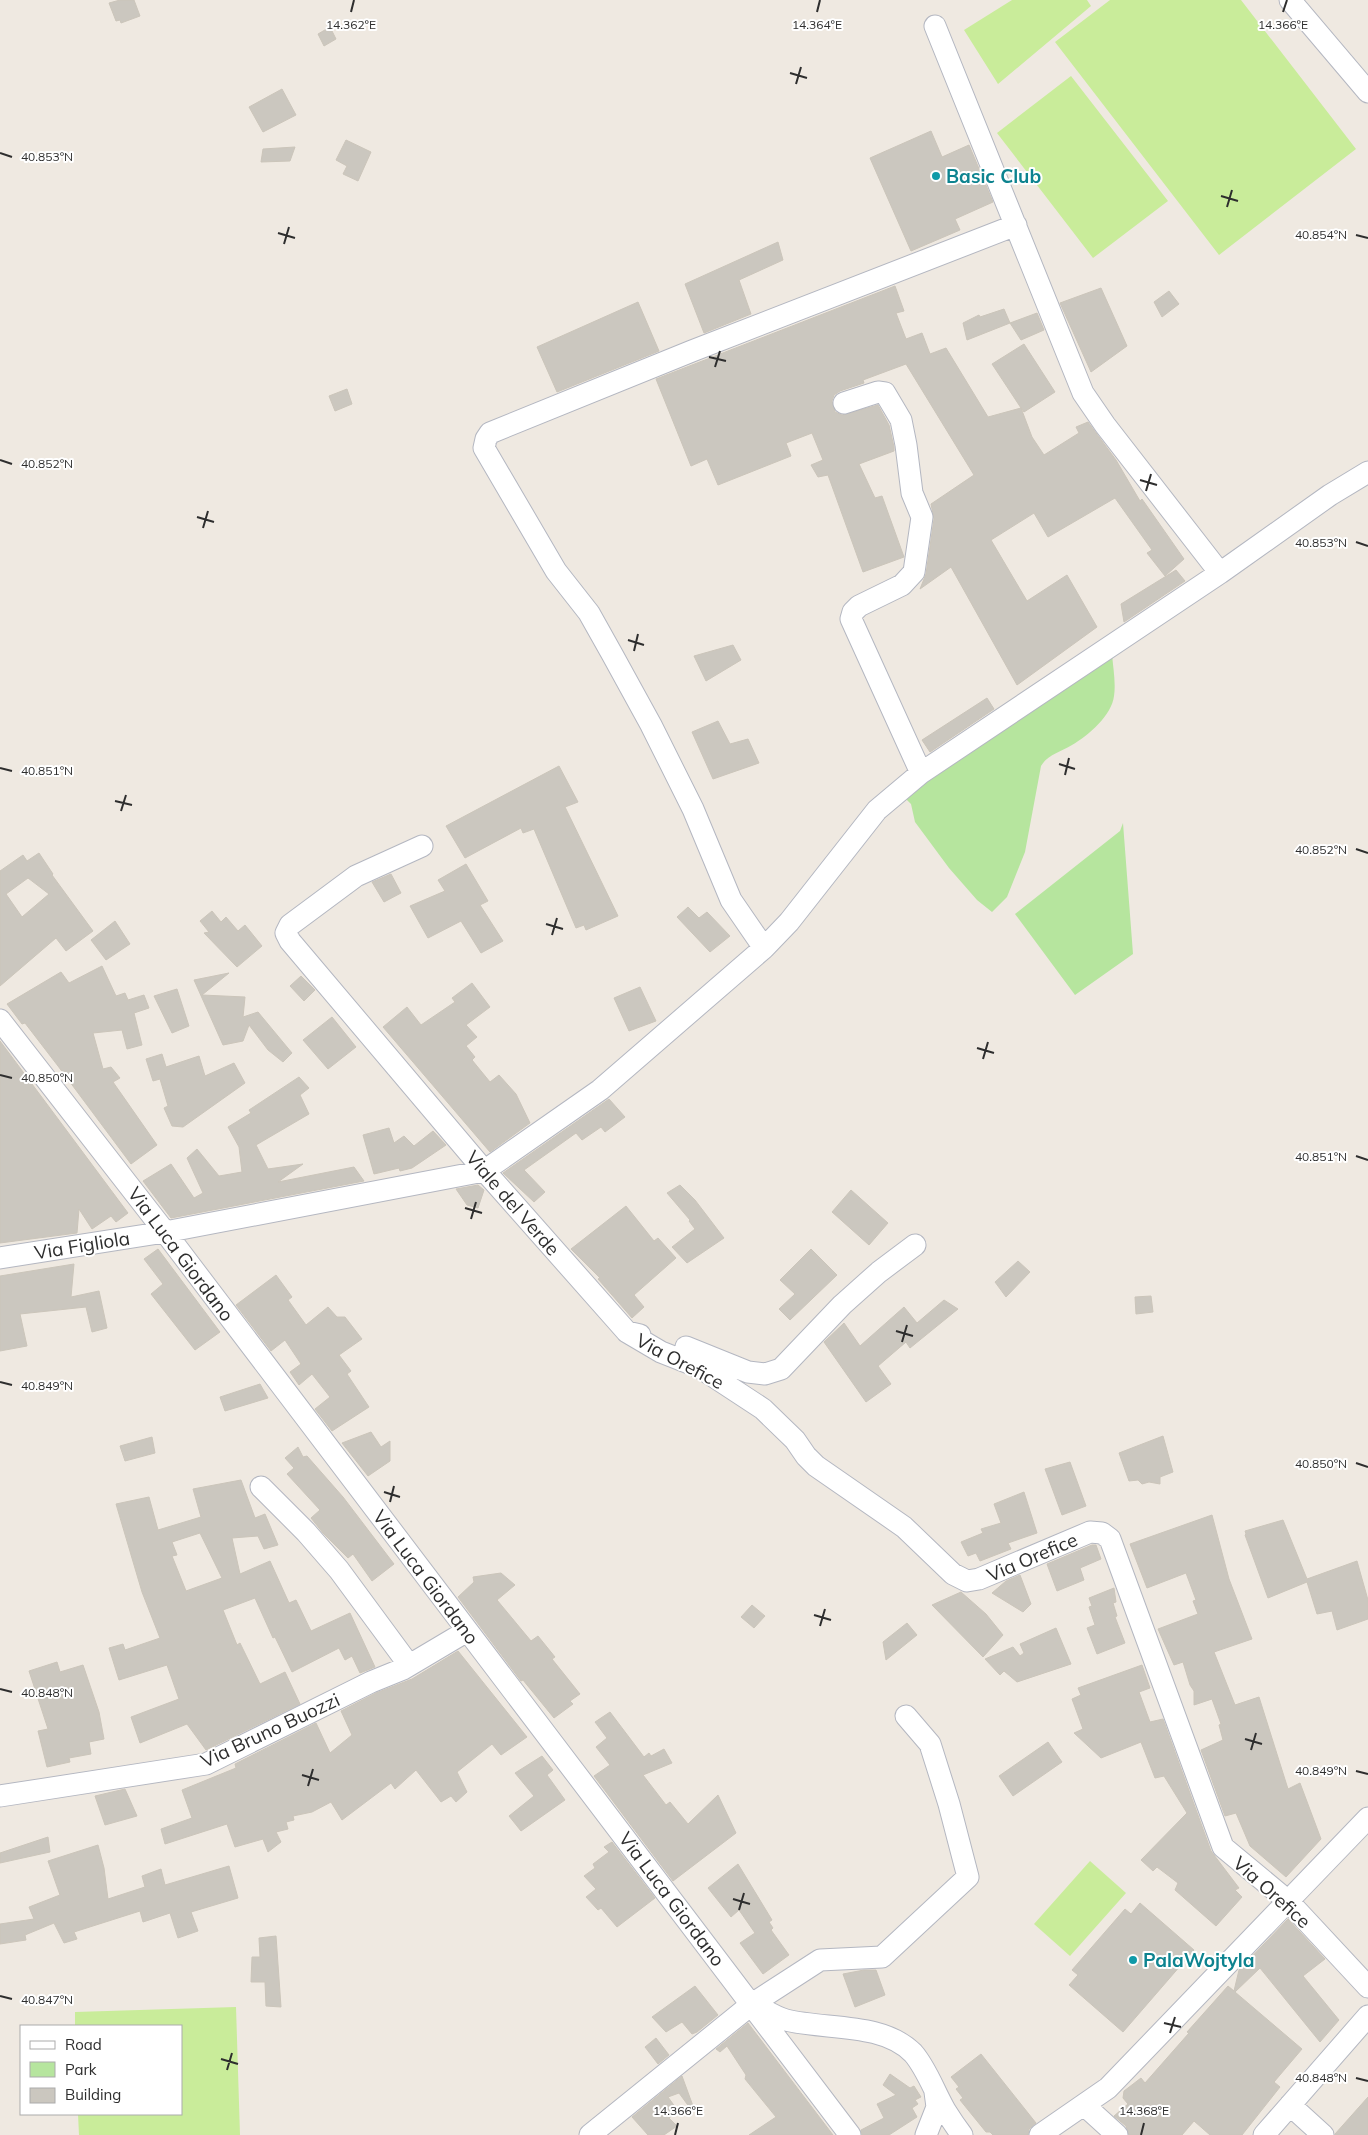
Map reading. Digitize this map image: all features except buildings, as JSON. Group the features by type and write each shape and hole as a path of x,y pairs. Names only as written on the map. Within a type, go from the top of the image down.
{"street":[{"path":"1290,0 1368,92"},
{"path":"935,26 1083,393 1105,425 1220,573"},
{"path":"764,948 731,900 693,809 647,718 589,613 556,571 484,448 486,440 490,433 683,354 1016,224"},
{"path":"844,403 878,392 885,393 901,420 912,493 922,517 914,572 902,585 859,606 853,612 852,620 922,773"},
{"path":"484,1171 600,1090 764,948 789,922 877,810 922,773 1220,573 1330,495 1368,472"},
{"name":"Viale del Verde","path":"422,846 356,876 290,926 286,933 484,1171 627,1332"},
{"name":"Via Luca Giordano","path":"0,1020 164,1232 850,2135"},
{"name":"Via Figliola","path":"0,1258 164,1232 484,1171"},
{"path":"627,1332 673,1342 748,1372 765,1374 781,1369 842,1305 879,1272 915,1245"},
{"name":"Via Orefice","path":"627,1332 661,1352 699,1366 763,1410 796,1440 806,1456 816,1466 904,1528 953,1574 967,1582 1090,1532 1102,1534 1110,1540 1223,1847 1288,1901 1368,1987"},
{"path":"261,1487 306,1532 339,1570 409,1665"},
{"name":"Via Bruno Buozzi","path":"0,1796 206,1764 409,1665 467,1632"},
{"path":"590,2135 752,2004 820,1960 882,1957 968,1877 949,1804 930,1744 906,1716"},
{"path":"1040,2135 1108,2088 1368,1818"},
{"path":"752,2004 784,2019 814,2025 865,2030 882,2034 897,2041 912,2053 923,2067 945,2111 962,2135"},
{"path":"1264,2135 1368,2016"},
{"path":"926,2135 937,2107 934,2089"},
{"path":"1084,2105 1116,2135"},
{"path":"1290,2105 1323,2135"}],"green space":[{"path":"1012,0 1087,0 1091,6 998,84 964,30"},
{"path":"1110,0 1241,0 1356,149 1219,255 1055,42"},
{"path":"1071,76 1168,201 1093,258 997,133"},
{"path":"1112,654 1115,686 1109,710 1092,731 1051,756 1041,766 1025,852 1007,897 992,912 977,900 949,868 915,822 911,804 905,798 966,753"},
{"path":"1123,823 1133,954 1075,995 1015,914 1120,831"},
{"path":"1090,1861 1126,1893 1070,1956 1034,1924"},
{"path":"236,2007 240,2135 79,2135 78,2115 182,2115 182,2025 75,2025 75,2012"}],"place":[{"name":"Basic Club","path":"936,176"},
{"name":"PalaWojtyla","path":"1133,1960"}]}
